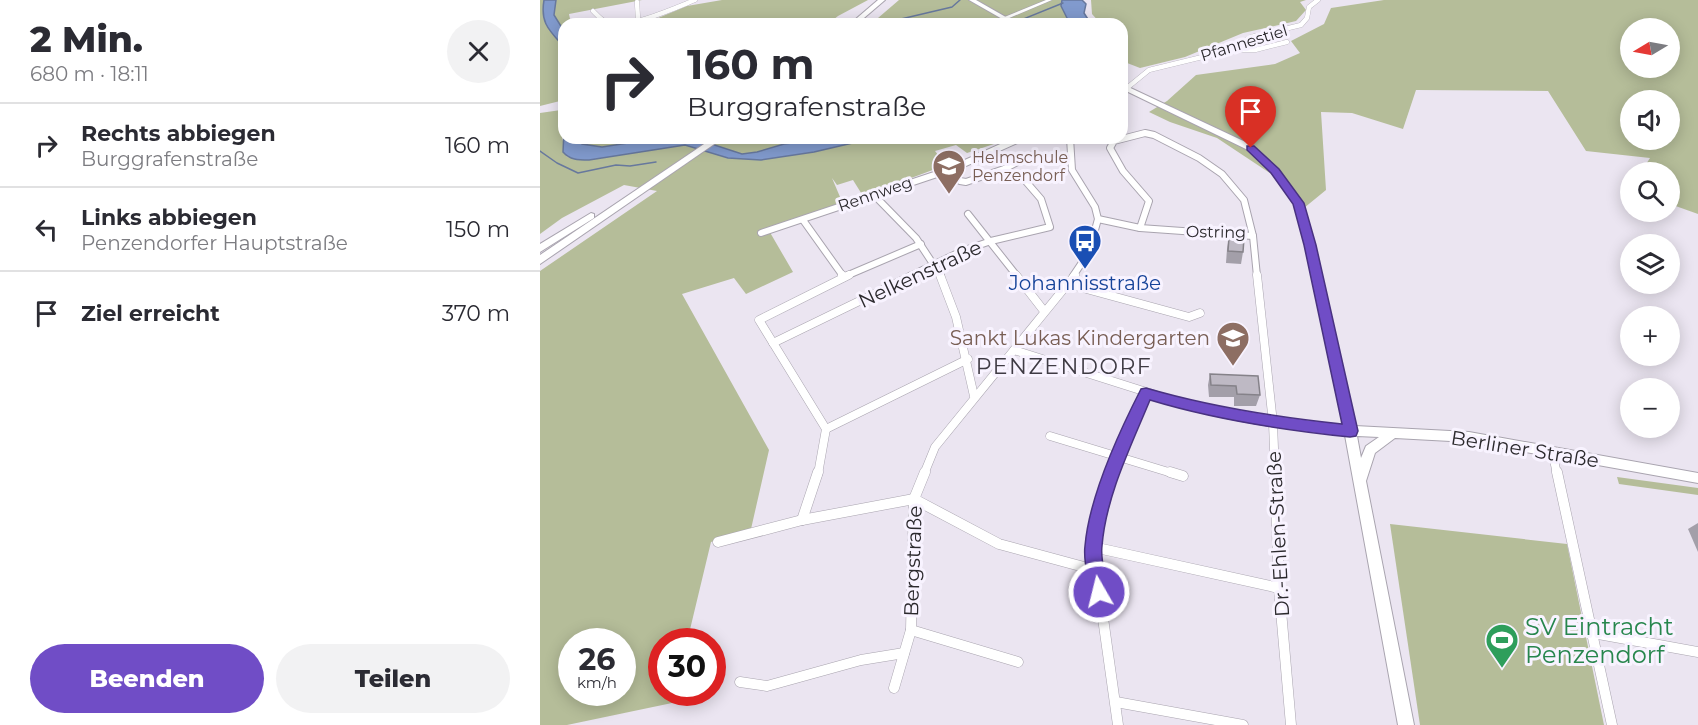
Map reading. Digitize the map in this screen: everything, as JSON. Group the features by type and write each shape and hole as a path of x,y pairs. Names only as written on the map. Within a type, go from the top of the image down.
{"highway":[{"path":"861,18 882,0"},
{"path":"871,18 892,0"},
{"path":"540,249 638,191 698,144"},
{"path":"540,260 710,144"}],"main road":[{"path":"972,0 1005,18"},
{"path":"1128,90 1251,148 1275,171 1298,203 1310,245 1350,431 1406,725"},
{"name":"Berliner Straße","path":"1350,431 1469,437 1698,478"},
{"path":"1359,480 1370,450 1393,433"}],"street":[{"path":"642,18 695,0"},
{"path":"1016,18 1050,0"},
{"name":"Pfannestiel","path":"1128,85 1149,70 1231,50 1251,37 1301,25 1307,18 1309,7 1318,0"},
{"path":"637,2 638,18"},
{"path":"593,11 601,18"},
{"path":"654,18 662,13"},
{"path":"1231,50 1255,50 1287,42"},
{"name":"Ostring","path":"1098,219 1140,228 1253,236 1244,200 1222,174 1154,135 1145,133 1128,137"},
{"name":"Rennweg","path":"761,233 952,169 1008,144"},
{"path":"1070,144 1072,170 1095,207 1098,219"},
{"name":"Ostring","path":"1112,144 1110,148 1123,170 1148,196 1149,207 1140,228"},
{"path":"952,169 960,180 966,182 1004,169 1031,155"},
{"name":"Nelkenstraße","path":"773,343 962,251 991,241 1050,227 1048,212 1042,200 1022,177"},
{"path":"873,194 921,244 935,265 962,330 974,396"},
{"path":"968,214 1044,311"},
{"name":"Bergstraße","path":"894,688 911,630 914,499 935,447 974,396 1068,284 1089,252 1098,219"},
{"path":"803,220 844,277"},
{"name":"Dr.-Ehlen-Straße","path":"1253,236 1273,423 1279,588 1291,725"},
{"path":"802,520 819,470 826,429 759,320 844,277 921,244"},
{"path":"1068,284 1189,317 1200,313"},
{"path":"1014,350 1197,408 1273,423 1350,431"},
{"path":"826,429 968,359"},
{"path":"1118,725 1093,547 1103,503 1118,457 1146,393"},
{"path":"1050,436 1183,477"},
{"path":"1552,451 1612,725"},
{"path":"718,543 802,520 914,499 999,544 1095,570"},
{"path":"1093,547 1279,588"},
{"path":"911,630 1018,662"},
{"path":"1593,633 1698,652"},
{"path":"740,682 767,686 861,660 904,653"},
{"path":"1116,702 1243,725"}],"green space":[{"path":"540,0 642,0 569,14 570,18 558,18 558,102 540,106"},
{"path":"722,0 868,0 836,18 658,18 687,6"},
{"path":"899,0 1062,0 1061,6 1067,18 878,18"},
{"path":"1091,0 1306,0 1300,2 1306,10 1296,21 1243,33 1185,57 1140,68 1128,63 1128,18 1096,18 1092,14"},
{"path":"1384,0 1698,0 1698,214 1680,208 1680,162 1647,162 1650,158 1586,151 1548,91 1416,90 1403,129 1352,113 1321,112 1326,190 1304,208 1288,185 1217,138 1170,122 1149,112 1167,101 1196,75 1275,64 1300,53 1291,41 1324,24 1331,8"},
{"path":"558,110 558,144 564,144 567,157 589,160 672,145 685,145 728,158 761,160 848,144 994,144 967,153 956,145 935,151 946,165 863,196 853,180 837,185 832,178 843,204 768,229 793,272 746,294 734,278 682,294 769,450 751,529 711,542 690,628 648,628 648,706 658,706 567,725 540,725 540,271 657,191 624,185 562,218 540,234 540,113"},
{"path":"582,144 622,144 602,147"},
{"path":"711,144 784,144 757,152 742,154"},
{"path":"1617,477 1698,488 1698,495 1619,484"},
{"name":"SV Eintracht Penzendorf","path":"1390,524 1567,544 1604,725 1420,725"}],"water":[{"path":"544,0 556,0 554,15 558,21 558,40 547,26 543,8"},
{"path":"1062,0 1082,0 1086,4 1084,13 1087,18 1067,18 1061,6"},
{"path":"563,144 602,147 622,144 711,144 742,154 784,144 848,144 761,160 728,158 685,145 589,160 571,158 563,152"}],"building":[{"path":"1229,237 1244,238 1243,252 1228,251"},
{"path":"1210,374 1258,376 1260,395 1237,394 1236,386 1211,385"}],"waterway":[{"path":"905,18 952,7 960,0"},
{"path":"1026,18 1063,3"},
{"path":"540,151 557,163 578,173 616,165 630,166 656,162"}],"place":[{"name":"Helmschule Penzendorf","path":"949,195"},
{"name":"Johannisstraße","path":"1085,270"},
{"name":"Sankt Lukas Kindergarten","path":"1233,367"},
{"name":"SV Eintracht Penzendorf","path":"1502,669"}],"district":[{"name":"PENZENDORF","path":"1064,366"}],"route":[{"path":"1099,592 1093,547 1103,503 1118,457 1146,393 1197,408 1273,423 1350,431 1310,245 1298,203 1275,171 1251,148"}]}
